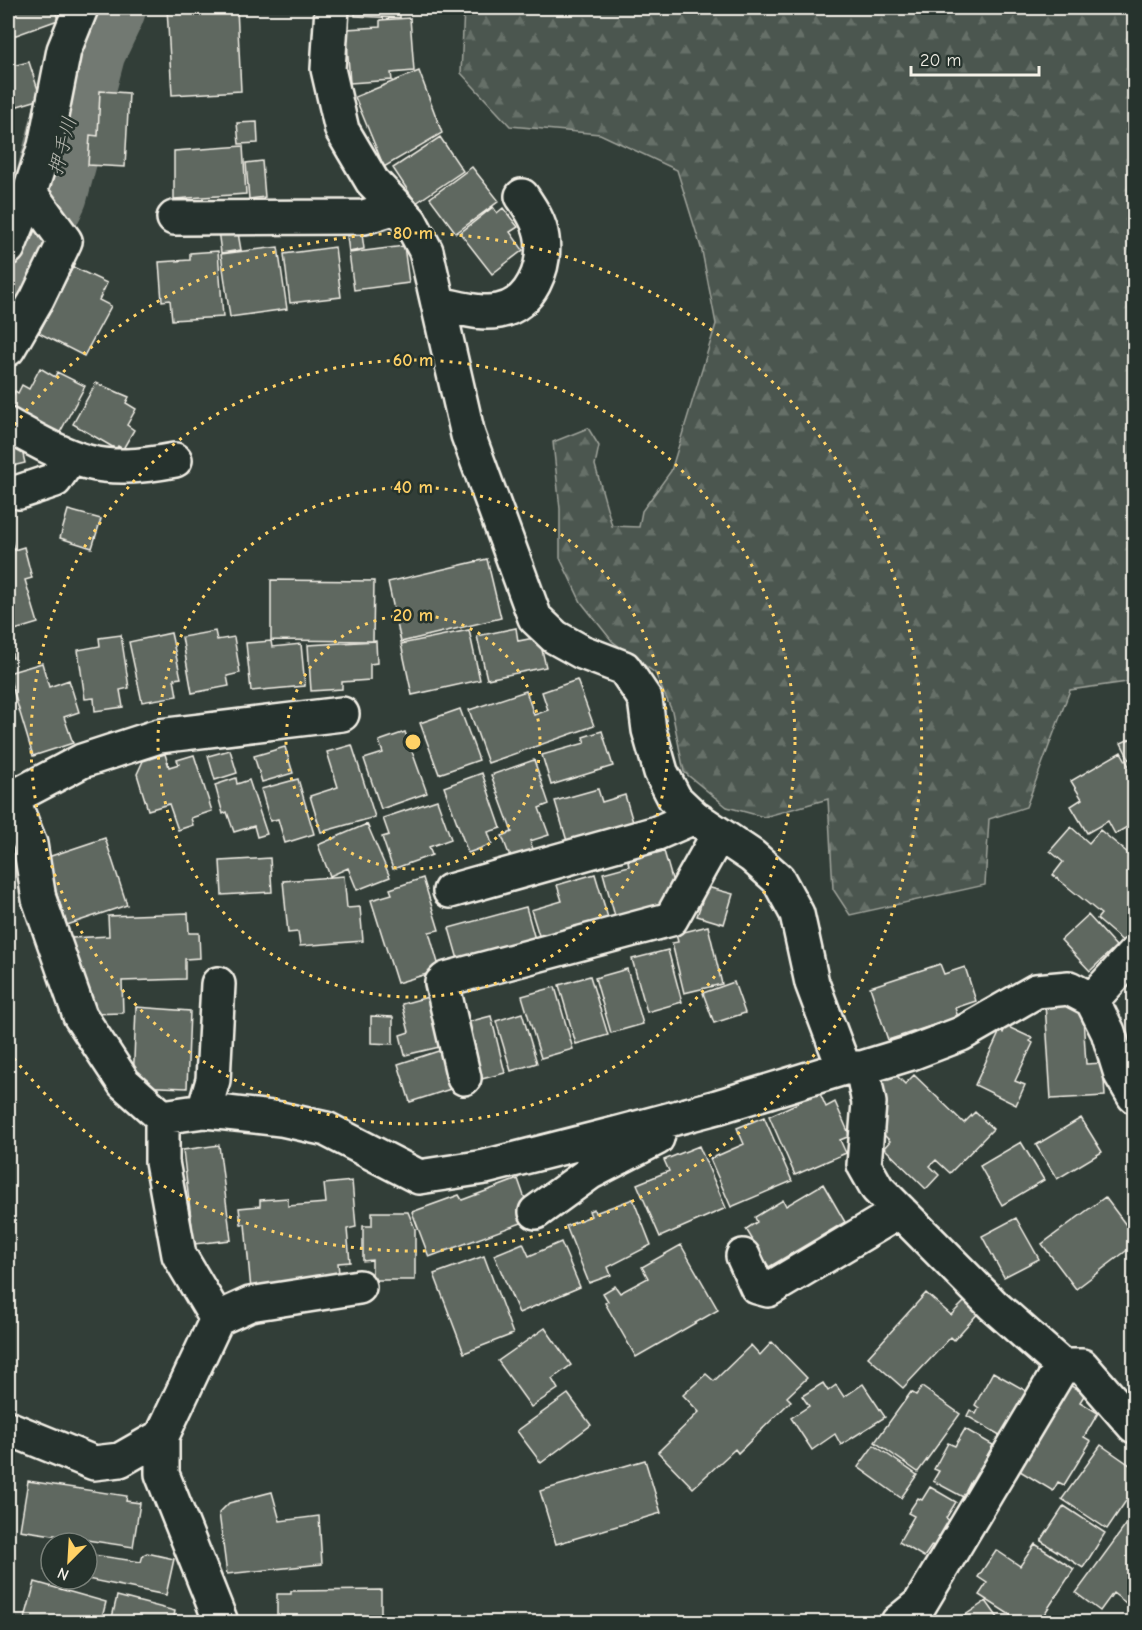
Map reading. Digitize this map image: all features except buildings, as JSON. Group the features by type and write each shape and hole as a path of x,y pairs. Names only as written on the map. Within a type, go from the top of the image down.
{"street":[{"path":"8,248 31,194 45,146 64,50 81,8"},
{"path":"332,8 328,69 342,130 372,182 410,221 426,251 468,435 535,618 555,637 582,652 624,668 645,699 649,730 661,772 675,799 706,826 752,856 778,879 797,914 812,983 869,1103 864,1165 877,1188 993,1305 1062,1366 1082,1366 1134,1426"},
{"path":"8,349 37,299 65,241 31,194"},
{"path":"438,304 480,312 500,311 517,303 530,293 542,256 542,236 535,215 522,196"},
{"path":"174,218 364,217 396,207"},
{"path":"8,425 70,458 103,467 140,466 175,460"},
{"path":"19,492 55,480 70,458"},
{"path":"217,1318 179,1255 162,1162 162,1117 124,1083 80,1016 39,899 30,844 10,800 82,761 159,736 342,714"},
{"path":"450,891 657,833 706,826"},
{"path":"464,1078 442,983 446,979 671,919 698,876 706,826"},
{"path":"1092,1000 1134,954"},
{"path":"204,1111 213,1080 218,984"},
{"path":"162,1117 204,1111 281,1119 326,1129 419,1177 485,1167 663,1122 911,1053 961,1034 1036,991 1069,988 1092,1000 1108,1032 1121,1074 1134,1096"},
{"path":"536,1212 591,1172 657,1138 663,1122"},
{"path":"743,1256 757,1287 768,1290 900,1211"},
{"path":"221,1623 162,1474 162,1436 217,1318 250,1304 359,1287"},
{"path":"898,1623 920,1604 1062,1366"},
{"path":"8,1428 94,1463 120,1460 162,1436"}],"green space":[{"path":"464,8 1134,8 1134,681 1070,690 1026,807 989,819 985,885 850,915 833,889 828,799 764,817 727,807 684,772 672,711 655,673 612,641 581,602 560,558 560,509 553,442 588,428 599,446 595,465 612,526 639,527 642,511 671,471 716,324 702,251 677,170 600,134 510,126 461,73"}],"waterway":[{"name":"押手川","path":"8,282 50,193 88,50 108,8"}]}
